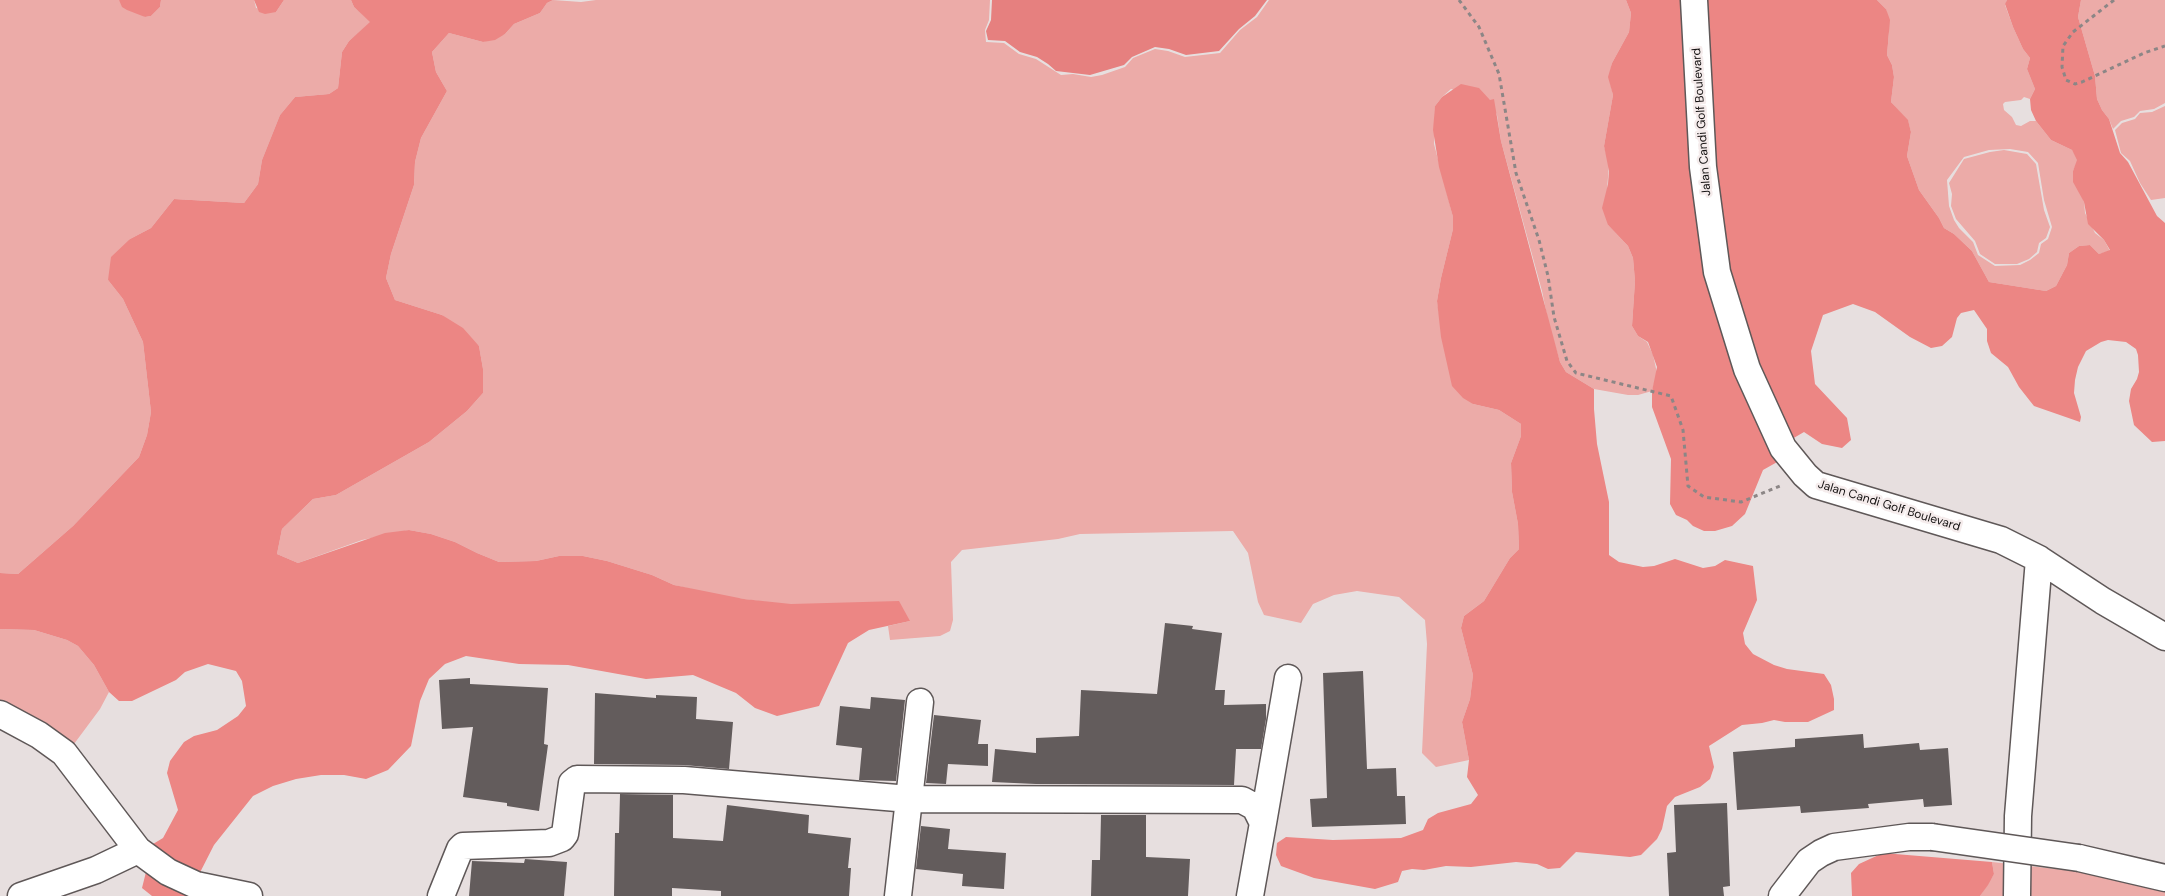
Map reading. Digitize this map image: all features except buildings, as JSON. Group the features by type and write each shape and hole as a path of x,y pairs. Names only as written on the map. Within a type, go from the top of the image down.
{"street":[{"name":"Jalan Candi Golf Boulevard","path":"1694,0 1703,167 1717,272 1747,369 1783,448 1805,475 1816,485 1991,537 2039,558 2103,601 2165,637"},
{"path":"2017,896 2018,806 2039,558"},
{"path":"1250,896 1288,678"},
{"path":"898,896 920,702"},
{"path":"0,714 39,735 64,753 138,850 168,872 195,890 249,896"},
{"path":"441,896 460,849 463,846 549,843 562,838 565,834 572,783 577,779 684,780 909,799 1242,800 1255,807 1263,823"},
{"path":"1782,896 1809,861 1821,853 1834,847 1909,837 1932,837 2079,858 2165,878"},
{"path":"21,896 96,870 138,850"}],"path":[{"path":"1459,0 1479,27 1499,74 1516,173 1539,240 1559,340 1567,361 1576,373 1671,396 1683,430 1688,486 1704,497 1741,502 1805,475"},
{"path":"2114,0 2073,32 2063,46 2062,67 2066,80 2075,84 2082,82 2144,53 2165,46"}],"shaded area":[{"path":"0,0 119,0 145,17 151,16 160,7 161,0 254,0 256,8 276,12 284,0 351,0 354,7 371,22 349,41 342,52 338,88 329,94 295,97 280,115 262,160 258,184 244,203 174,199 151,228 130,239 108,280 123,299 143,342 151,412 147,435 139,457 73,526 18,574 0,573"},
{"path":"119,0 161,0 160,7 151,16 145,17 122,7"},
{"path":"254,0 284,0 276,12 265,14 259,12"},
{"path":"351,0 553,0 547,3 540,13 514,24 505,34 495,40 483,42 449,33 432,52 436,72 447,91 421,138 415,162 414,185 391,254 386,278 395,300 442,315 463,328 479,346 483,369 483,393 467,411 429,442 336,495 313,499 282,529 277,554 298,563 385,533 409,530 431,534 455,542 499,562 536,561 559,556 583,556 607,561 652,575 674,585 744,599 791,604 899,601 910,621 869,630 848,643 819,706 777,716 755,708 736,693 693,675 646,679 568,665 519,664 466,656 445,664 429,679 420,701 411,746 388,770 366,779 344,775 321,775 296,779 273,786 253,796 214,845 188,896 152,896 142,888 153,844 163,838 178,810 167,773 170,761 184,742 194,736 217,730 238,716 246,706 242,681 236,671 208,664 185,672 176,680 132,701 119,701 109,692 94,665 78,646 67,640 34,630 0,629 0,573 18,574 73,526 139,457 147,435 151,412 143,342 123,299 108,280 111,257 130,239 151,228 174,199 244,203 258,184 262,160 280,115 295,97 329,94 338,88 342,52 349,41 370,22 354,7"},
{"path":"553,0 581,2 596,0 990,0 989,20 985,30 986,42 1004,43 1019,54 1036,59 1061,75 1073,74 1091,77 1125,67 1133,58 1155,49 1185,57 1220,53 1240,30 1257,17 1269,0 1626,0 1631,13 1629,32 1612,63 1609,77 1613,95 1604,146 1609,164 1607,190 1608,225 1628,246 1633,258 1635,281 1632,326 1638,336 1647,342 1653,355 1657,373 1652,391 1638,395 1628,395 1594,389 1566,372 1560,362 1549,325 1542,291 1501,141 1497,115 1490,100 1451,89 1435,106 1434,144 1453,217 1453,229 1437,301 1439,314 1473,404 1499,410 1521,424 1521,436 1511,463 1512,492 1518,524 1519,549 1510,558 1484,601 1464,616 1461,628 1473,675 1470,699 1462,722 1469,760 1436,767 1422,753 1427,644 1425,620 1399,597 1357,591 1334,595 1313,604 1301,623 1264,615 1258,602 1248,553 1233,531 1080,534 1058,539 962,550 951,562 953,620 950,631 940,636 890,640 888,626 910,621 721,596 674,585 652,575 607,561 583,556 559,556 536,561 499,562 455,542 431,534 409,530 362,540 298,563 277,554 282,529 313,499 336,495 429,442 467,411 483,393 483,369 479,346 442,315 395,300 386,278 391,254 414,185 415,162 421,138 447,91 436,72 432,52 449,33 483,42 505,34 514,24 540,13 547,3"},
{"path":"992,0 1267,0 1255,16 1239,29 1219,51 1186,55 1169,49 1155,47 1132,57 1124,65 1090,75 1056,71 1037,57 1020,52 1005,41 988,40 986,31 991,20"},
{"path":"1626,0 1877,0 1886,9 1890,20 1887,55 1892,65 1894,77 1891,102 1908,120 1911,132 1907,156 1919,190 1944,228 1954,234 1972,251 1989,282 2046,291 2056,286 2067,265 2069,253 2079,246 2090,245 2099,254 2110,250 2104,240 2088,224 2084,202 2073,182 2073,171 2077,160 2072,150 2051,140 2036,121 2031,110 2030,99 2035,89 2027,69 2030,58 2023,49 2005,4 2007,0 2081,0 2078,17 2095,76 2097,99 2109,119 2120,153 2128,162 2157,216 2165,223 2165,441 2152,442 2134,425 2129,401 2131,389 2139,372 2138,355 2136,349 2126,342 2108,340 2086,351 2078,367 2075,380 2074,393 2081,417 2080,422 2034,406 2019,387 2008,367 1991,353 1987,341 1987,329 1974,310 1961,313 1957,318 1952,337 1942,346 1931,348 1910,337 1875,312 1853,304 1823,315 1811,351 1815,384 1847,418 1851,440 1842,448 1822,444 1804,432 1780,446 1779,461 1763,470 1745,514 1732,526 1715,531 1704,531 1676,515 1670,504 1671,459 1652,407 1652,391 1657,367 1648,342 1638,336 1632,326 1635,281 1633,258 1628,246 1608,225 1602,208 1609,171 1604,146 1613,95 1608,77 1612,63 1629,32 1631,13"},
{"path":"1877,0 2007,0 2005,5 2013,27 2023,49 2030,58 2027,69 2035,89 2030,99 2024,97 2021,100 2005,102 2003,104 2004,110 2012,117 2016,125 2021,126 2030,121 2036,121 2051,140 2072,150 2078,160 2073,171 2084,202 2085,213 2095,233 2104,240 2110,251 2099,254 2090,245 2079,246 2069,253 2067,265 2056,286 2046,291 1989,282 1972,251 1954,234 1944,228 1919,190 1907,156 1911,132 1908,121 1891,102 1894,77 1892,65 1887,55 1889,32 1886,9","holes":["2010,149 2028,152 2038,163 2044,200 2052,227 2048,239 2041,244 2039,253 2030,260 2020,265 1995,266 1978,255 1973,242 1954,220 1949,206 1947,180 1964,157 1989,150"]},
{"path":"2081,0 2165,0 2165,103 2154,109 2140,111 2134,117 2121,121 2113,129 2097,99 2095,76 2078,17"},
{"path":"1461,84 1479,88 1490,100 1494,99 1501,141 1560,362 1566,372 1594,389 1597,444 1609,502 1609,555 1619,562 1643,567 1654,566 1675,559 1703,568 1715,566 1725,560 1753,566 1757,600 1743,633 1745,644 1753,654 1774,665 1787,669 1824,674 1831,685 1834,710 1808,722 1774,720 1742,725 1709,746 1714,767 1710,779 1700,787 1675,797 1667,806 1662,829 1657,839 1641,855 1630,857 1576,852 1560,868 1548,869 1537,864 1516,862 1471,867 1446,866 1424,870 1412,869 1402,871 1398,882 1375,889 1314,878 1281,866 1276,855 1277,843 1286,837 1333,840 1401,838 1423,830 1428,819 1438,813 1471,804 1478,795 1467,777 1469,760 1462,722 1470,699 1473,675 1461,628 1464,616 1484,601 1510,558 1519,549 1518,524 1512,492 1511,463 1521,436 1521,424 1499,410 1473,404 1463,398 1452,386 1441,337 1437,301 1453,229 1453,217 1439,167 1433,130 1435,106 1442,97"},
{"path":"2165,106 2165,198 2151,200 2140,183 2130,161 2121,153 2115,130 2122,123 2135,119 2140,113 2152,112"},
{"path":"2004,150 2027,154 2036,164 2044,210 2050,227 2046,238 2039,243 2037,252 2029,259 2017,264 1995,264 1980,254 1975,241 1956,219 1951,206 1952,194 1949,183 1964,159"},
{"path":"0,629 34,630 67,640 78,646 94,665 109,692 100,709 74,744 66,748 0,707"},
{"path":"1883,853 1992,862 1994,874 1980,896 1852,896 1851,873 1859,864"},
{"path":"1992,862 2111,875 2165,886 2165,896 1980,896 1994,874"}]}
